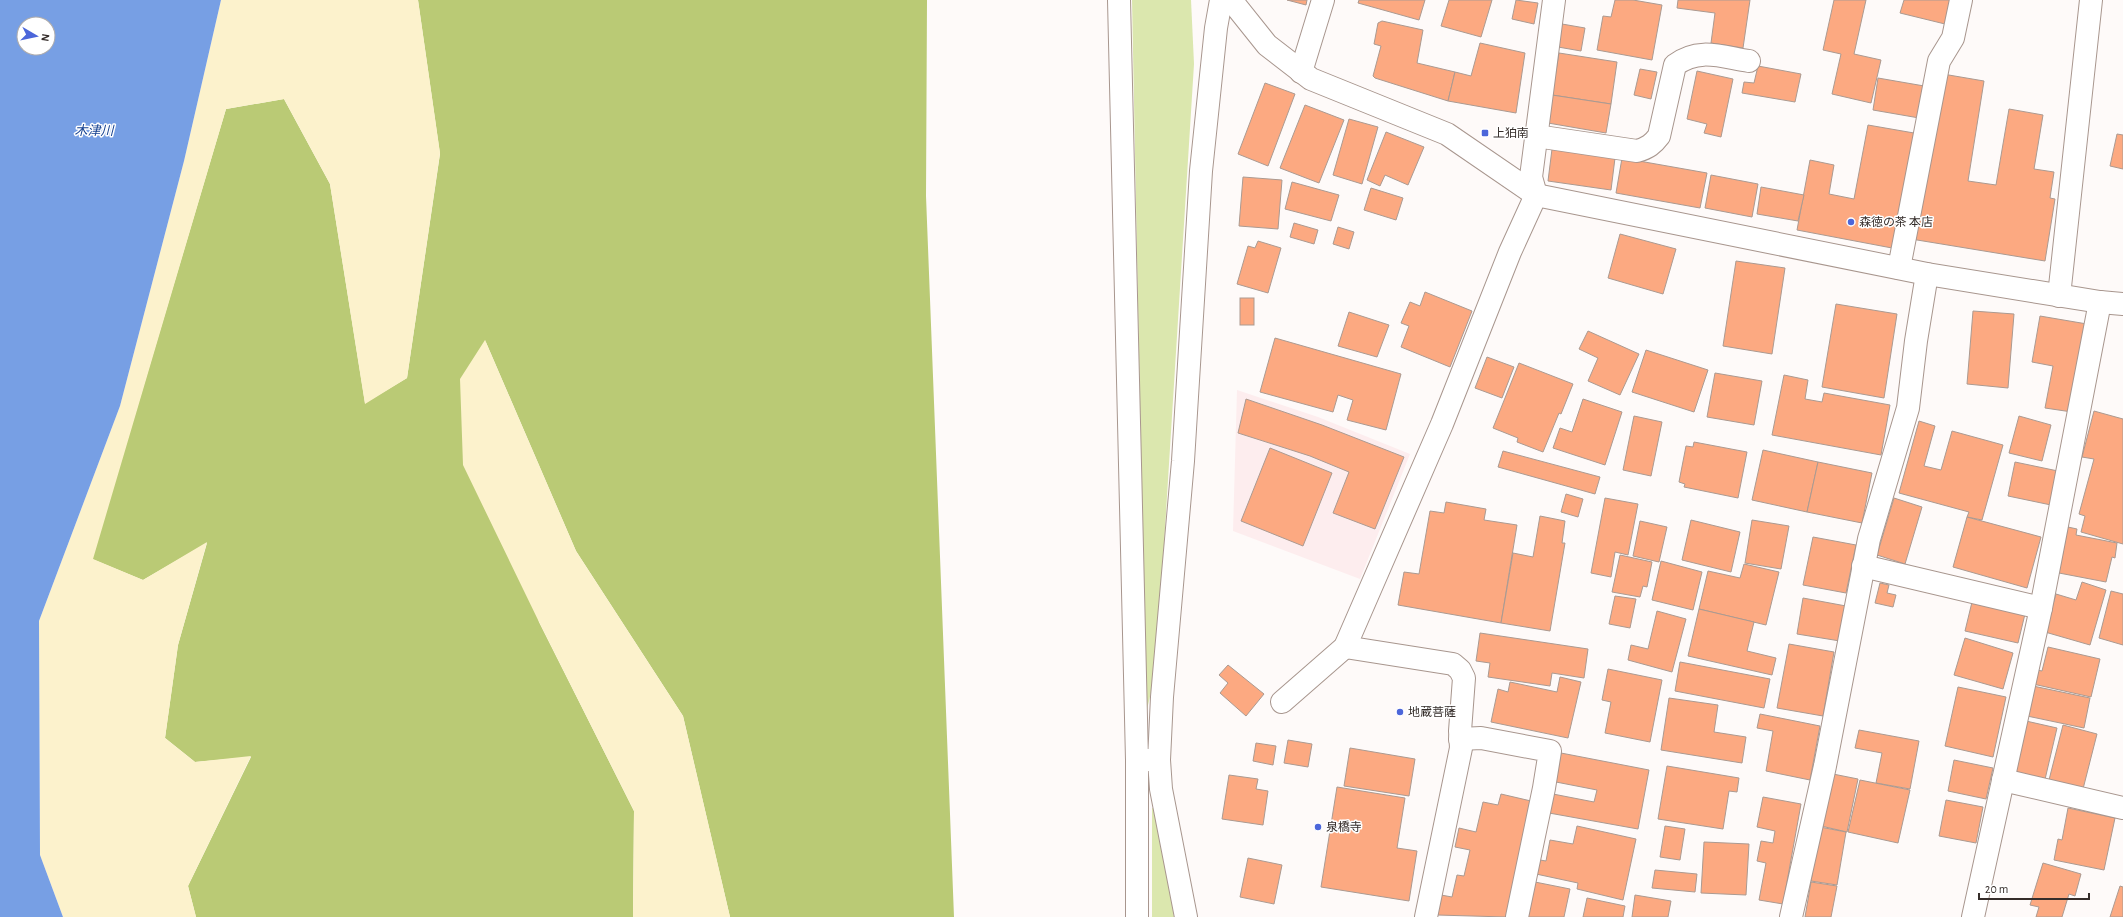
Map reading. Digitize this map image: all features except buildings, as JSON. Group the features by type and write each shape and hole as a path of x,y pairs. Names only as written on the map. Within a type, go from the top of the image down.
{"street":[{"path":"1119,0 1136,760 1137,917"},
{"path":"1186,917 1161,789 1159,760 1162,697 1183,461 1201,171 1216,28 1221,0"},
{"path":"1231,0 1267,45 1301,72 1321,84 1447,134 1536,195 1927,274 2060,296 2123,304"},
{"path":"1301,72 1323,0"},
{"path":"1282,702 1345,647 1442,424 1510,252 1536,195 1531,176 1554,0"},
{"path":"1899,268 1939,61 1953,38 1961,0"},
{"path":"2060,296 2091,0"},
{"path":"1536,136 1637,151 1645,149 1652,145 1659,136 1675,65 1684,58 1702,53 1749,61"},
{"path":"1791,917 1825,766 1863,566 1888,470 1908,408 1916,341 1927,274"},
{"path":"1973,917 2042,608 2100,302"},
{"path":"1863,566 2042,608"},
{"path":"1345,647 1452,664 1460,670 1464,678 1460,739 1461,748 1426,917"},
{"path":"1460,739 1480,738 1550,751 1541,804 1517,917"},
{"path":"1136,760 1159,760"},
{"path":"2003,780 2123,808"}],"shaded area":[{"path":"1237,390 1318,417 1410,454 1360,579 1233,531"}],"green space":[{"path":"418,0 927,0 926,196 954,917 730,917 683,716 576,551 485,340 539,622 634,811 633,917 196,917 188,886 251,757 195,762 165,738 178,645 207,543 143,580 92,559 226,109 284,99 330,184 365,403 407,378 440,154"},
{"path":"1132,0 1191,0 1194,64 1156,673 1146,713"},
{"path":"1152,808 1158,809 1174,917 1152,917"}],"sand":[{"path":"221,0 418,0 440,153 407,378 365,404 330,184 284,99 226,109 93,559 143,580 207,542 178,645 165,738 195,762 251,756 188,886 196,917 63,917 40,855 39,621 120,406 184,161"},
{"path":"485,340 576,551 683,716 730,917 633,917 634,811 539,622 463,465 460,379"}],"water":[{"name":"木津川","path":"0,0 221,0 184,161 120,406 39,621 40,855 63,917 0,917"}],"place":[{"name":"上狛南","path":"1485,133"},
{"name":"森徳の茶 本店","path":"1851,222"},
{"name":"地蔵菩薩","path":"1400,712"},
{"name":"泉橋寺","path":"1318,827"}]}
